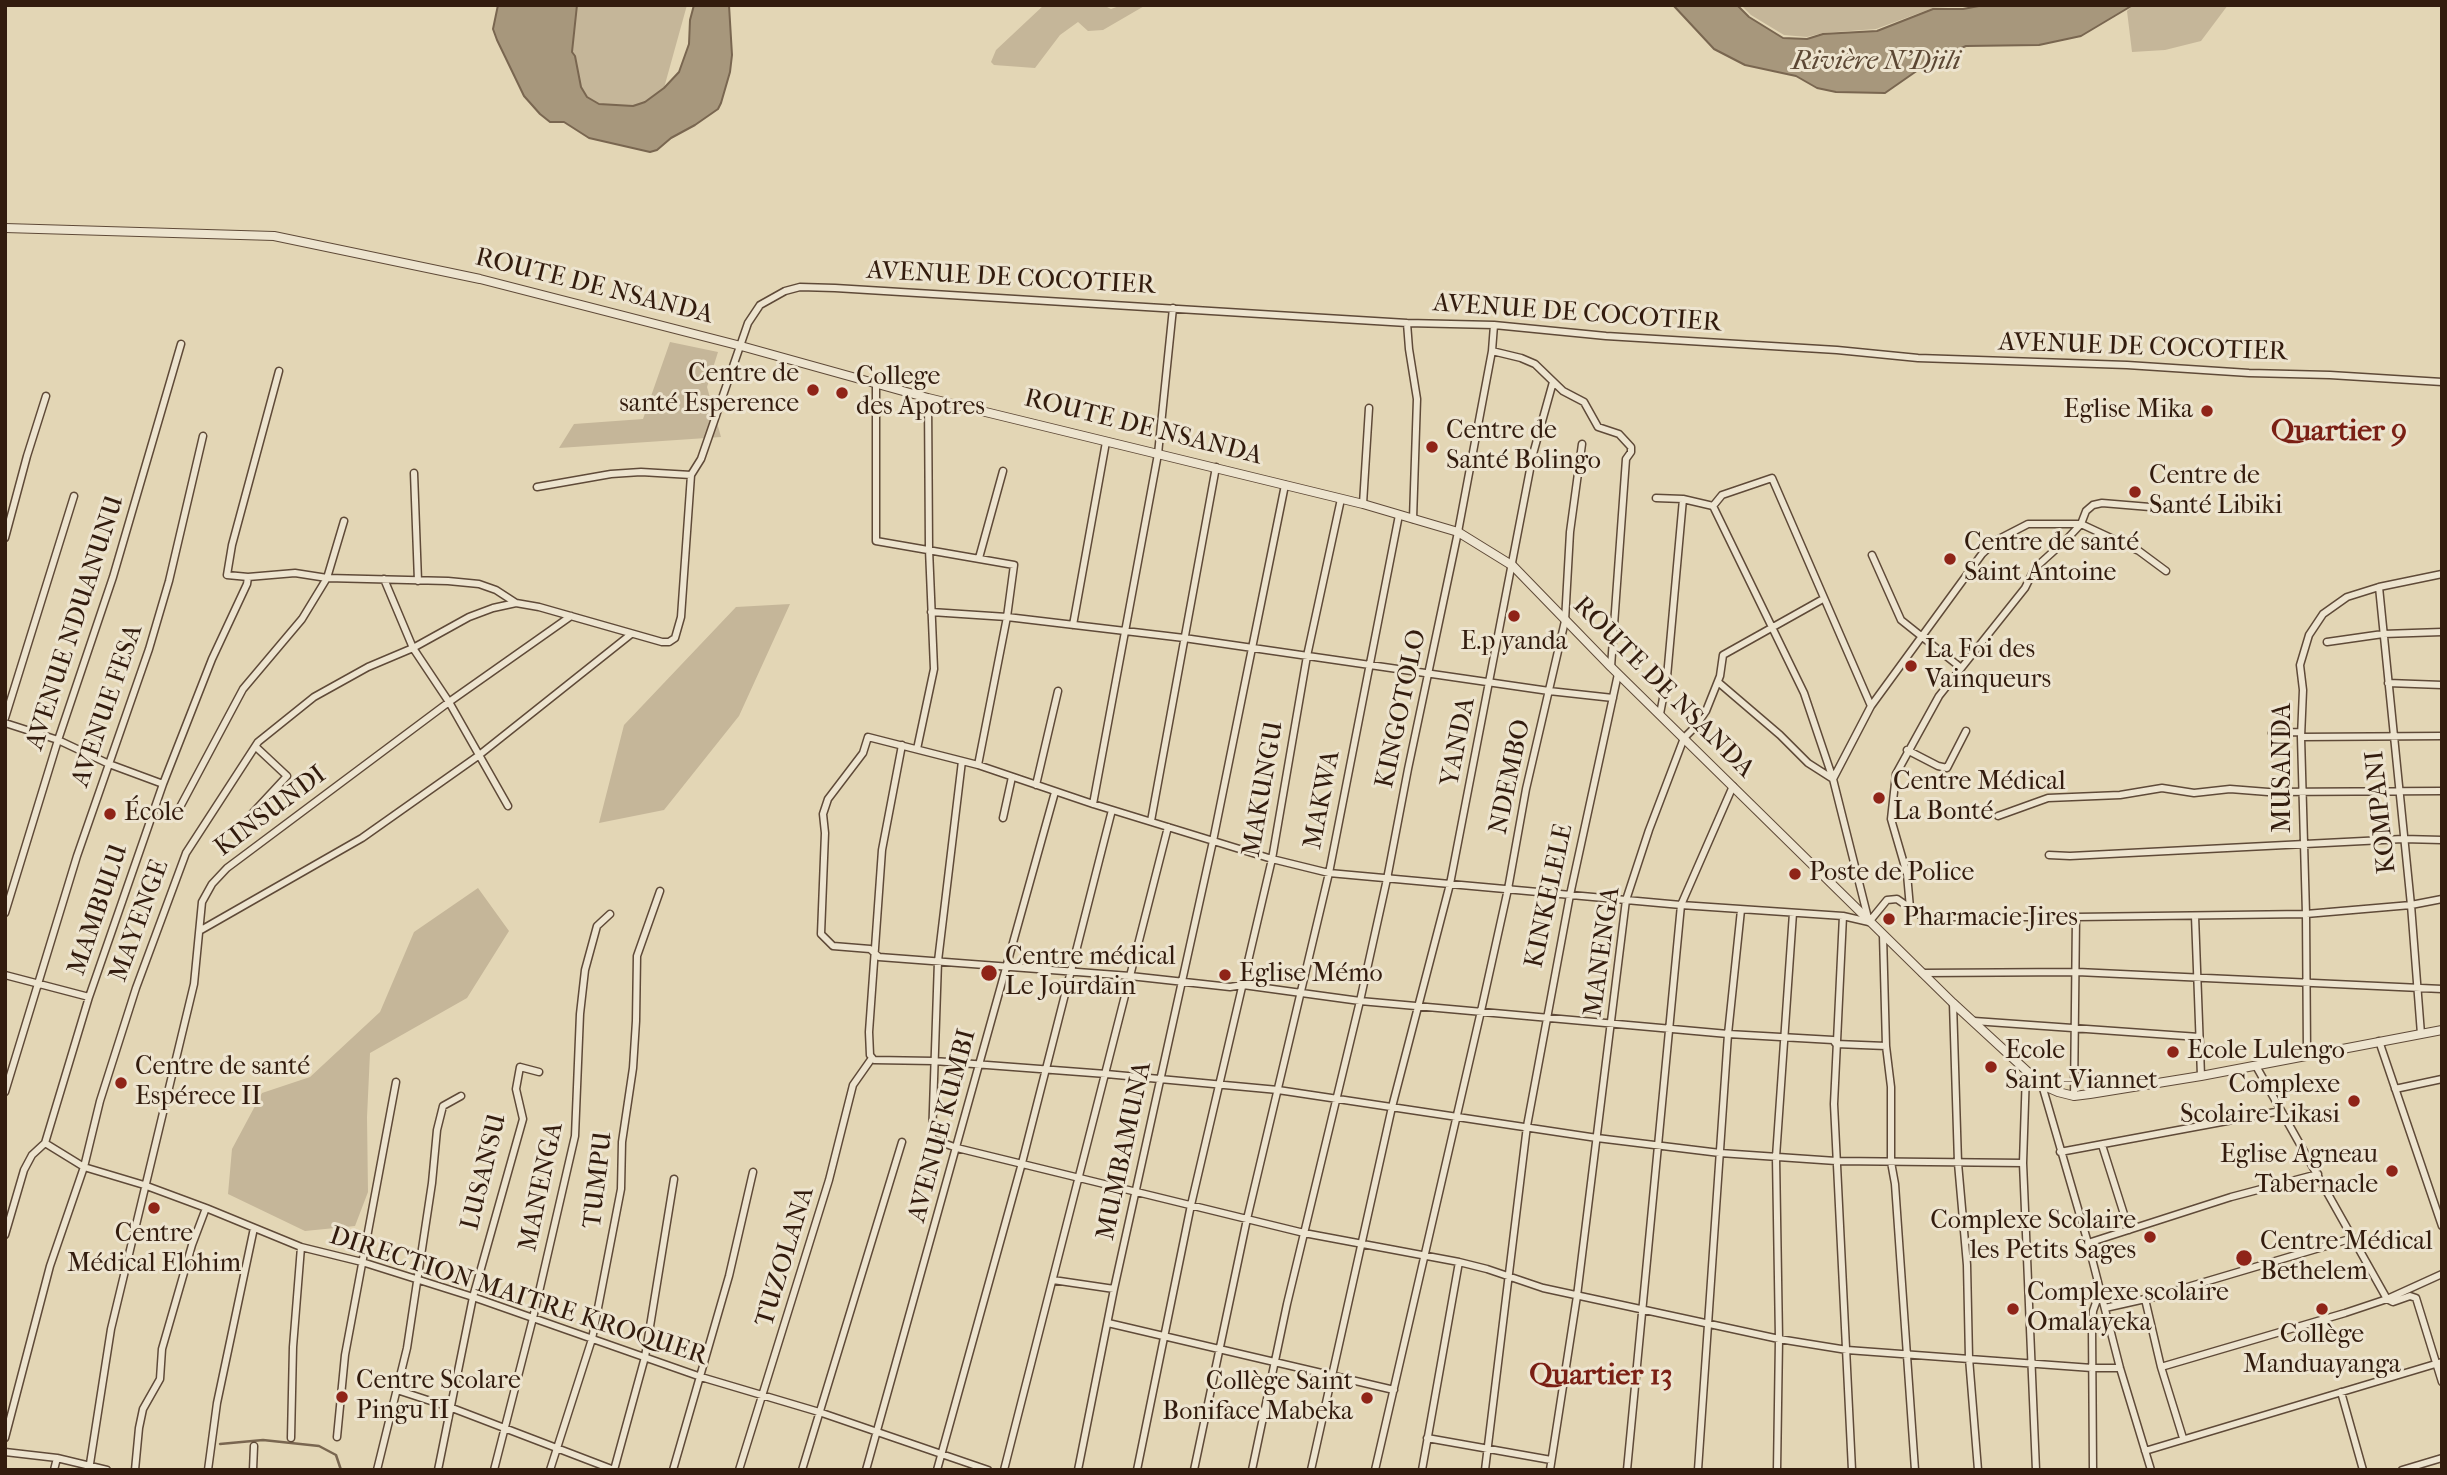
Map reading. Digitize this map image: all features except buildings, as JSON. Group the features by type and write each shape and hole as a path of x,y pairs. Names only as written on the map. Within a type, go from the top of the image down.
{"street":[{"name":"ROUTE DE NSANDA","path":"5,228 274,236 480,279 741,346 928,398 1363,504 1458,533 1513,566 1565,621 1869,922 2042,1085"},
{"name":"AVENUE DE COCOTIER","path":"691,475 701,459 748,323 760,305 785,291 800,287 1407,323 1494,325 1606,336 1837,350 1918,358 2127,365 2442,382"},
{"path":"1093,804 1158,454 1173,308"},
{"path":"1407,323 1417,399 1413,519"},
{"name":"KINGOTOLO","path":"1252,1470 1274,1363 1387,879 1458,533 1492,351 1494,325"},
{"name":"AVENUE NDUANUNU","path":"5,913 58,740 113,577 181,344"},
{"path":"1492,351 1527,360 1563,391 1584,402 1598,427 1619,434 1632,450 1626,459 1611,667"},
{"path":"279,371 232,545 227,575 295,573 327,578 479,584 496,590 516,603"},
{"name":"YANDA","path":"1311,1470 1392,1107 1450,884 1533,454 1553,382"},
{"path":"876,383 876,541 1014,565 1007,617 978,765"},
{"path":"5,538 46,396"},
{"path":"917,749 934,669 929,549 928,398"},
{"path":"1363,504 1369,408"},
{"name":"AVENUE FESA","path":"5,1092 76,856 149,649 169,580 203,436"},
{"path":"1073,625 1106,442"},
{"name":"NDEMBO","path":"1376,1470 1481,1011 1508,889 1526,789 1565,621 1566,577 1581,444"},
{"path":"1151,821 1216,467"},
{"path":"979,558 1003,471"},
{"path":"537,487 611,474 640,472 691,475"},
{"path":"414,473 418,581"},
{"name":"MAYENGE","path":"5,1438 50,1266 84,1167 100,1101 132,1001 182,862 258,742 314,697 368,667 413,648 469,617 493,608 516,603 571,615 630,635 669,642 675,638 681,617 691,475"},
{"path":"1713,506 1722,495 1772,478 1871,706"},
{"name":"MUMBAMUNA","path":"1078,1470 1114,1289 1213,841 1285,485"},
{"path":"74,496 5,720 58,740 109,764 163,783"},
{"path":"1656,498 1683,499 1713,506"},
{"name":"MAKUNGU","path":"1137,1470 1191,1205 1272,859 1307,656 1341,499"},
{"path":"1660,714 1667,677 1683,499"},
{"path":"1910,908 1907,874 1891,819 1894,785 1908,750 1939,696 2025,588 2035,568 2081,524 2093,505 2102,503 2186,510"},
{"path":"1713,506 1771,628 1798,677 1833,779 1869,922"},
{"name":"MAKWA","path":"1194,1470 1247,1219 1329,873 1399,515"},
{"path":"179,808 243,689 302,619 327,578 344,522"},
{"path":"1833,779 1871,706 1982,554 1997,540 2028,524 2081,524 2140,551 2166,571"},
{"path":"1872,555 1901,620 1960,667"},
{"name":"MUSANDA","path":"2307,1054 2306,914 2302,844 2303,690 2300,665 2309,635 2323,614 2347,597 2379,587 2442,574"},
{"name":"MAMBULU","path":"45,1143 89,998 163,783 212,659 247,584 248,576"},
{"path":"384,579 413,648 449,702 508,806"},
{"name":"KOMPANI","path":"2379,587 2411,905 2421,1034"},
{"path":"1771,628 1823,598"},
{"path":"931,612 1007,617 1184,638 1613,698"},
{"name":"KINSUNDI","path":"89,1469 111,1329 194,984 202,902 212,884 227,867 571,615"},
{"name":"MANENGA","path":"1550,1470 1577,1296 1626,900 1684,737 1706,711 1718,682 1723,655 1771,628"},
{"path":"2327,642 2383,634 2442,632"},
{"path":"201,930 362,838 478,756 630,635"},
{"name":"KINKELELE","path":"1485,1470 1527,1126 1545,1018 1618,674"},
{"path":"1718,682 1808,763 1833,779"},
{"path":"2388,683 2442,685"},
{"path":"1036,785 1058,691"},
{"path":"1908,750 1947,768 1966,731"},
{"path":"2272,733 2442,736"},
{"path":"1869,922 1843,916 1681,905 1329,873 1272,859 1112,810 978,765 869,737 863,753 828,799 823,814 825,834 821,934 826,942 833,946 870,949 879,957 1130,976 1230,987 1242,985 1360,1001 1728,1034 1833,1040 1836,1044 1886,1046"},
{"path":"902,745 882,850 869,1032 874,1060 934,1061 1278,1090 1657,1147 1720,1153 1836,1161 2023,1163"},
{"path":"248,818 287,776 256,747"},
{"path":"962,761 938,961 932,1139 957,1148 1304,1233 1459,1262 1577,1296 1779,1339 1847,1350 2120,1368"},
{"path":"1003,818 1012,777"},
{"path":"1628,1470 1681,905 1733,786"},
{"path":"1998,816 2048,798 2120,795 2162,788 2194,793 2230,789 2442,791"},
{"name":"AVENUE KUMBI","path":"866,1470 1055,792"},
{"path":"937,1470 1022,1163 1112,810"},
{"path":"1004,1470 1168,827"},
{"path":"2049,855 2403,839 2442,840"},
{"name":"TUMPU","path":"551,1470 592,1339 621,1189 622,1142 635,1045 637,956 660,891"},
{"path":"1869,922 1888,900 1897,899 1923,917 2076,918 2306,914 2411,905 2442,899"},
{"path":"1698,1470 1728,1034 1741,910"},
{"name":"MANENGA","path":"494,1470 575,1136 579,1028 585,970 597,926 610,914"},
{"path":"1777,1470 1779,1339 1776,1157 1793,914"},
{"path":"1843,916 1836,1044 1836,1161 1852,1470"},
{"path":"2195,916 2201,1076"},
{"path":"2074,1096 2076,918"},
{"path":"1883,935 1886,1046 1891,1087 1891,1162 1895,1184 1915,1470"},
{"path":"1922,972 2077,972 2442,989"},
{"path":"5,975 89,998"},
{"path":"1953,1003 1958,1163 1967,1265 1969,1359 1978,1470"},
{"path":"1974,1021 2199,1037"},
{"path":"2042,1085 2074,1096 2201,1076 2442,1030"},
{"path":"2379,1041 2442,1226"},
{"name":"TUZOLANA","path":"739,1470 829,1181 853,1086 872,1058"},
{"path":"2256,1066 2387,1299 2393,1301 2410,1296 2416,1298 2439,1363 2442,1382"},
{"name":"LUSANSU","path":"438,1470 473,1297 523,1118 516,1089 520,1068 539,1072"},
{"path":"2026,1072 2023,1163 2036,1470"},
{"path":"2395,1089 2442,1079"},
{"path":"337,1437 345,1355 396,1082"},
{"path":"2042,1085 2151,1470"},
{"path":"377,1470 397,1390 418,1280 437,1130 443,1106 461,1096"},
{"path":"2060,1152 2281,1111"},
{"path":"802,1470 902,1142"},
{"path":"5,1235 24,1170 32,1155 45,1143"},
{"name":"DIRECTION MAITRE KROQUER","path":"45,1143 84,1167 206,1208 301,1248 362,1262 473,1297 701,1377 819,1412 988,1470"},
{"path":"2102,1144 2129,1230"},
{"path":"673,1470 729,1276 753,1172"},
{"path":"2088,1243 2231,1197 2318,1174"},
{"path":"397,1390 452,1408 614,1470 645,1357 674,1179"},
{"path":"135,1470 143,1409 160,1379 162,1349 192,1245 206,1208"},
{"path":"208,1470 217,1403 254,1228"},
{"path":"2105,1308 2353,1238"},
{"path":"290,1438 293,1347 301,1248"},
{"path":"1422,1470 1459,1262"},
{"path":"2161,1367 2387,1299 2442,1274"},
{"path":"1053,1280 1114,1289"},
{"path":"2093,1470 2093,1311 2100,1290"},
{"path":"2144,1299 2183,1438"},
{"path":"1108,1323 1394,1390"},
{"path":"2145,1451 2439,1363"},
{"path":"2341,1392 2363,1470"},
{"path":"1427,1438 1551,1460"},
{"path":"253,1470 254,1446"},
{"path":"5,1452 57,1458 89,1469 107,1470"},
{"path":"54,1470 57,1458"},
{"path":"2402,1470 2442,1458"}],"shaded area":[{"path":"577,5 687,5 664,88 645,102 633,106 599,104 587,97 581,87 572,52"},
{"path":"1044,5 1103,5 1111,9 1122,5 1146,5 1103,30 1088,31 1078,22 1060,35 1035,68 994,65 991,62 996,50"},
{"path":"1741,5 1980,5 1933,8 1876,29 1823,33 1807,37 1784,35 1751,15"},
{"path":"2133,5 2228,5 2201,41 2165,50 2132,52 2127,11"},
{"path":"670,342 718,352 707,387 721,437 559,448 574,424 643,419"},
{"path":"790,604 739,716 664,810 599,823 624,725 736,607"},
{"path":"478,888 509,931 467,998 370,1053 368,1192 355,1226 305,1231 228,1194 232,1149 262,1093 310,1077 380,1012 414,932"}],"water":[{"path":"498,5 577,5 572,52 581,87 587,97 599,104 633,106 645,102 664,88 679,72 689,44 694,5 729,5 732,55 721,103 718,109 695,125 650,152 589,138 564,122 550,122 524,96 497,40 493,29"},
{"name":"Rivière N'Djili","path":"1673,5 1737,5 1749,17 1783,38 1807,39 1823,34 1877,31 1933,9 1963,9 1984,5 2133,5 2081,36 2039,45 1966,46 1931,61 1885,93 1836,92 1817,88 1796,76 1745,65 1714,49"}],"waterway":[{"path":"220,1444 263,1440 319,1446 336,1455 341,1470"}],"place":[{"name":"Centre de santé Esperence","path":"813,390"},
{"name":"College des Apotres","path":"842,393"},
{"name":"Eglise Mika","path":"2207,411"},
{"name":"Centre de Santé Bolingo","path":"1432,447"},
{"name":"Centre de Santé Libiki","path":"2135,492"},
{"name":"Centre de santé Saint Antoine","path":"1950,559"},
{"name":"E.p yanda","path":"1514,616"},
{"name":"La Foi des Vainqueurs","path":"1911,666"},
{"name":"Centre Médical La Bonté","path":"1879,798"},
{"name":"École","path":"110,814"},
{"name":"Poste de Police","path":"1795,874"},
{"name":"Pharmacie Jires","path":"1889,919"},
{"name":"Centre médical Le Jourdain","path":"989,973"},
{"name":"Eglise Mémo","path":"1225,975"},
{"name":"Ecole Lulengo","path":"2173,1052"},
{"name":"Ecole Saint-Viannet","path":"1991,1067"},
{"name":"Centre de santé Espérece II","path":"121,1083"},
{"name":"Complexe Scolaire Likasi","path":"2354,1101"},
{"name":"Eglise Agneau Tabernacle","path":"2392,1171"},
{"name":"Centre Médical Elohim","path":"154,1208"},
{"name":"Complexe Scolaire les Petits Sages","path":"2150,1237"},
{"name":"Centre Médical Bethelem","path":"2244,1258"},
{"name":"Complexe scolaire Omalayeka","path":"2013,1309"},
{"name":"Collège Manduayanga","path":"2322,1309"},
{"name":"Centre Scolare Pingu II","path":"342,1397"},
{"name":"Collège Saint Boniface Mabeka","path":"1367,1398"}],"district":[{"name":"Quartier 9","path":"2339,433"},
{"name":"Quartier 13","path":"1601,1377"}]}
